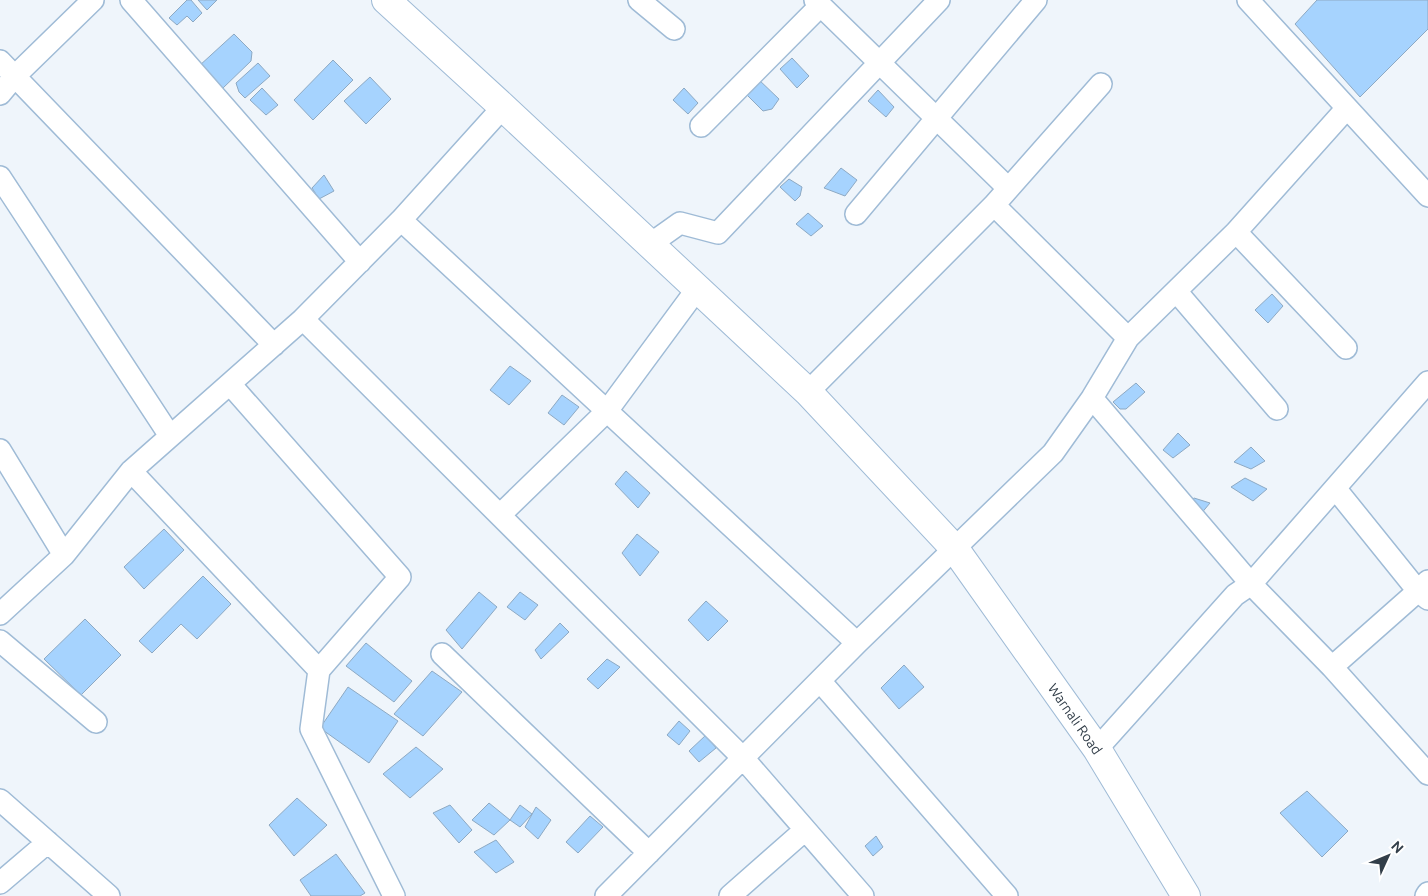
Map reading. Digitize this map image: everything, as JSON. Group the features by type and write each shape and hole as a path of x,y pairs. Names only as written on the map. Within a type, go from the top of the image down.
{"main road":[{"name":"Warnali Road","path":"386,0 808,392 955,548 1097,749 1186,896"}],"street":[{"path":"0,94 15,76 93,0"},
{"path":"131,0 360,262"},
{"path":"649,245 680,223 718,233 939,0"},
{"path":"856,214 1036,0"},
{"path":"1248,0 1428,196"},
{"path":"645,2 674,29"},
{"path":"701,126 818,3 1008,188"},
{"path":"0,60 274,345"},
{"path":"808,392 994,205 1101,84"},
{"path":"0,614 64,556 131,471 304,319 401,220 503,107"},
{"path":"606,896 858,643 1053,453 1092,398 1128,338 1236,232 1347,108"},
{"path":"0,177 170,436"},
{"path":"994,205 1128,338"},
{"path":"401,220 858,643"},
{"path":"1236,232 1346,348"},
{"path":"500,516 607,411 697,289"},
{"path":"1176,291 1277,408"},
{"path":"304,319 743,758 863,896"},
{"path":"1097,749 1235,595 1251,584 1428,382"},
{"path":"230,384 400,577 319,670 311,730 394,896"},
{"path":"1092,398 1251,584 1332,667 1428,774"},
{"path":"0,450 64,556"},
{"path":"131,471 319,670"},
{"path":"1332,667 1425,590 1335,488"},
{"path":"0,641 96,722"},
{"path":"442,654 649,853"},
{"path":"820,681 1007,896"},
{"path":"0,800 109,896"},
{"path":"730,896 805,830"},
{"path":"0,883 48,842"}],"building":[{"path":"187,0 191,0 202,13 193,22 187,16 177,25 169,18"},
{"path":"198,0 217,0 207,10"},
{"path":"1317,0 1428,0 1428,29 1360,97 1295,24"},
{"path":"234,34 252,52 251,61 223,88 202,71 199,66"},
{"path":"792,58 809,76 797,88 780,69"},
{"path":"333,60 353,80 313,120 294,100"},
{"path":"258,63 270,76 245,98 239,92 236,83"},
{"path":"370,77 391,99 366,124 344,101"},
{"path":"757,78 779,99 772,109 763,111 743,91"},
{"path":"262,88 278,105 266,115 250,100"},
{"path":"684,88 698,103 688,114 673,100"},
{"path":"878,90 894,107 886,117 868,101"},
{"path":"841,168 857,180 845,196 824,188"},
{"path":"324,175 334,191 319,199 312,188"},
{"path":"789,179 802,187 800,196 795,201 780,187"},
{"path":"808,213 823,226 811,236 796,224"},
{"path":"1272,294 1283,306 1268,323 1255,310"},
{"path":"510,366 531,381 509,405 490,390"},
{"path":"1136,383 1145,392 1126,409 1120,409 1113,402"},
{"path":"562,395 579,407 564,425 548,413"},
{"path":"1178,433 1190,445 1173,458 1163,450"},
{"path":"1251,447 1265,461 1251,469 1234,462"},
{"path":"626,471 650,493 638,508 615,484"},
{"path":"1245,478 1267,489 1253,501 1231,487"},
{"path":"1194,498 1210,503 1200,515 1188,503"},
{"path":"164,529 184,550 144,589 124,567"},
{"path":"637,534 659,552 640,576 622,553"},
{"path":"203,576 231,604 197,639 181,624 152,653 139,641"},
{"path":"479,592 497,607 462,649 446,630"},
{"path":"520,592 538,605 525,620 507,607"},
{"path":"706,601 728,621 708,641 688,620"},
{"path":"85,619 121,655 81,695 44,659"},
{"path":"560,623 569,632 541,659 535,650"},
{"path":"366,643 412,681 394,702 346,666"},
{"path":"607,659 620,667 598,689 587,679"},
{"path":"904,665 924,687 899,709 881,688"},
{"path":"432,671 462,692 423,736 394,714"},
{"path":"348,687 398,721 369,763 320,728"},
{"path":"679,721 690,731 679,745 667,735"},
{"path":"706,735 716,748 699,762 689,751"},
{"path":"416,747 443,769 410,798 383,774"},
{"path":"1307,791 1348,831 1322,857 1280,813"},
{"path":"297,798 327,825 294,856 269,825"},
{"path":"489,803 510,820 494,835 472,820"},
{"path":"450,805 472,830 459,843 433,813"},
{"path":"520,805 532,814 520,827 510,820"},
{"path":"536,807 551,820 538,839 525,827"},
{"path":"590,816 603,827 578,853 566,842"},
{"path":"876,836 883,847 873,856 865,846"},
{"path":"496,840 514,862 496,873 474,852"},
{"path":"336,854 365,893 360,896 311,896 300,880"}]}
